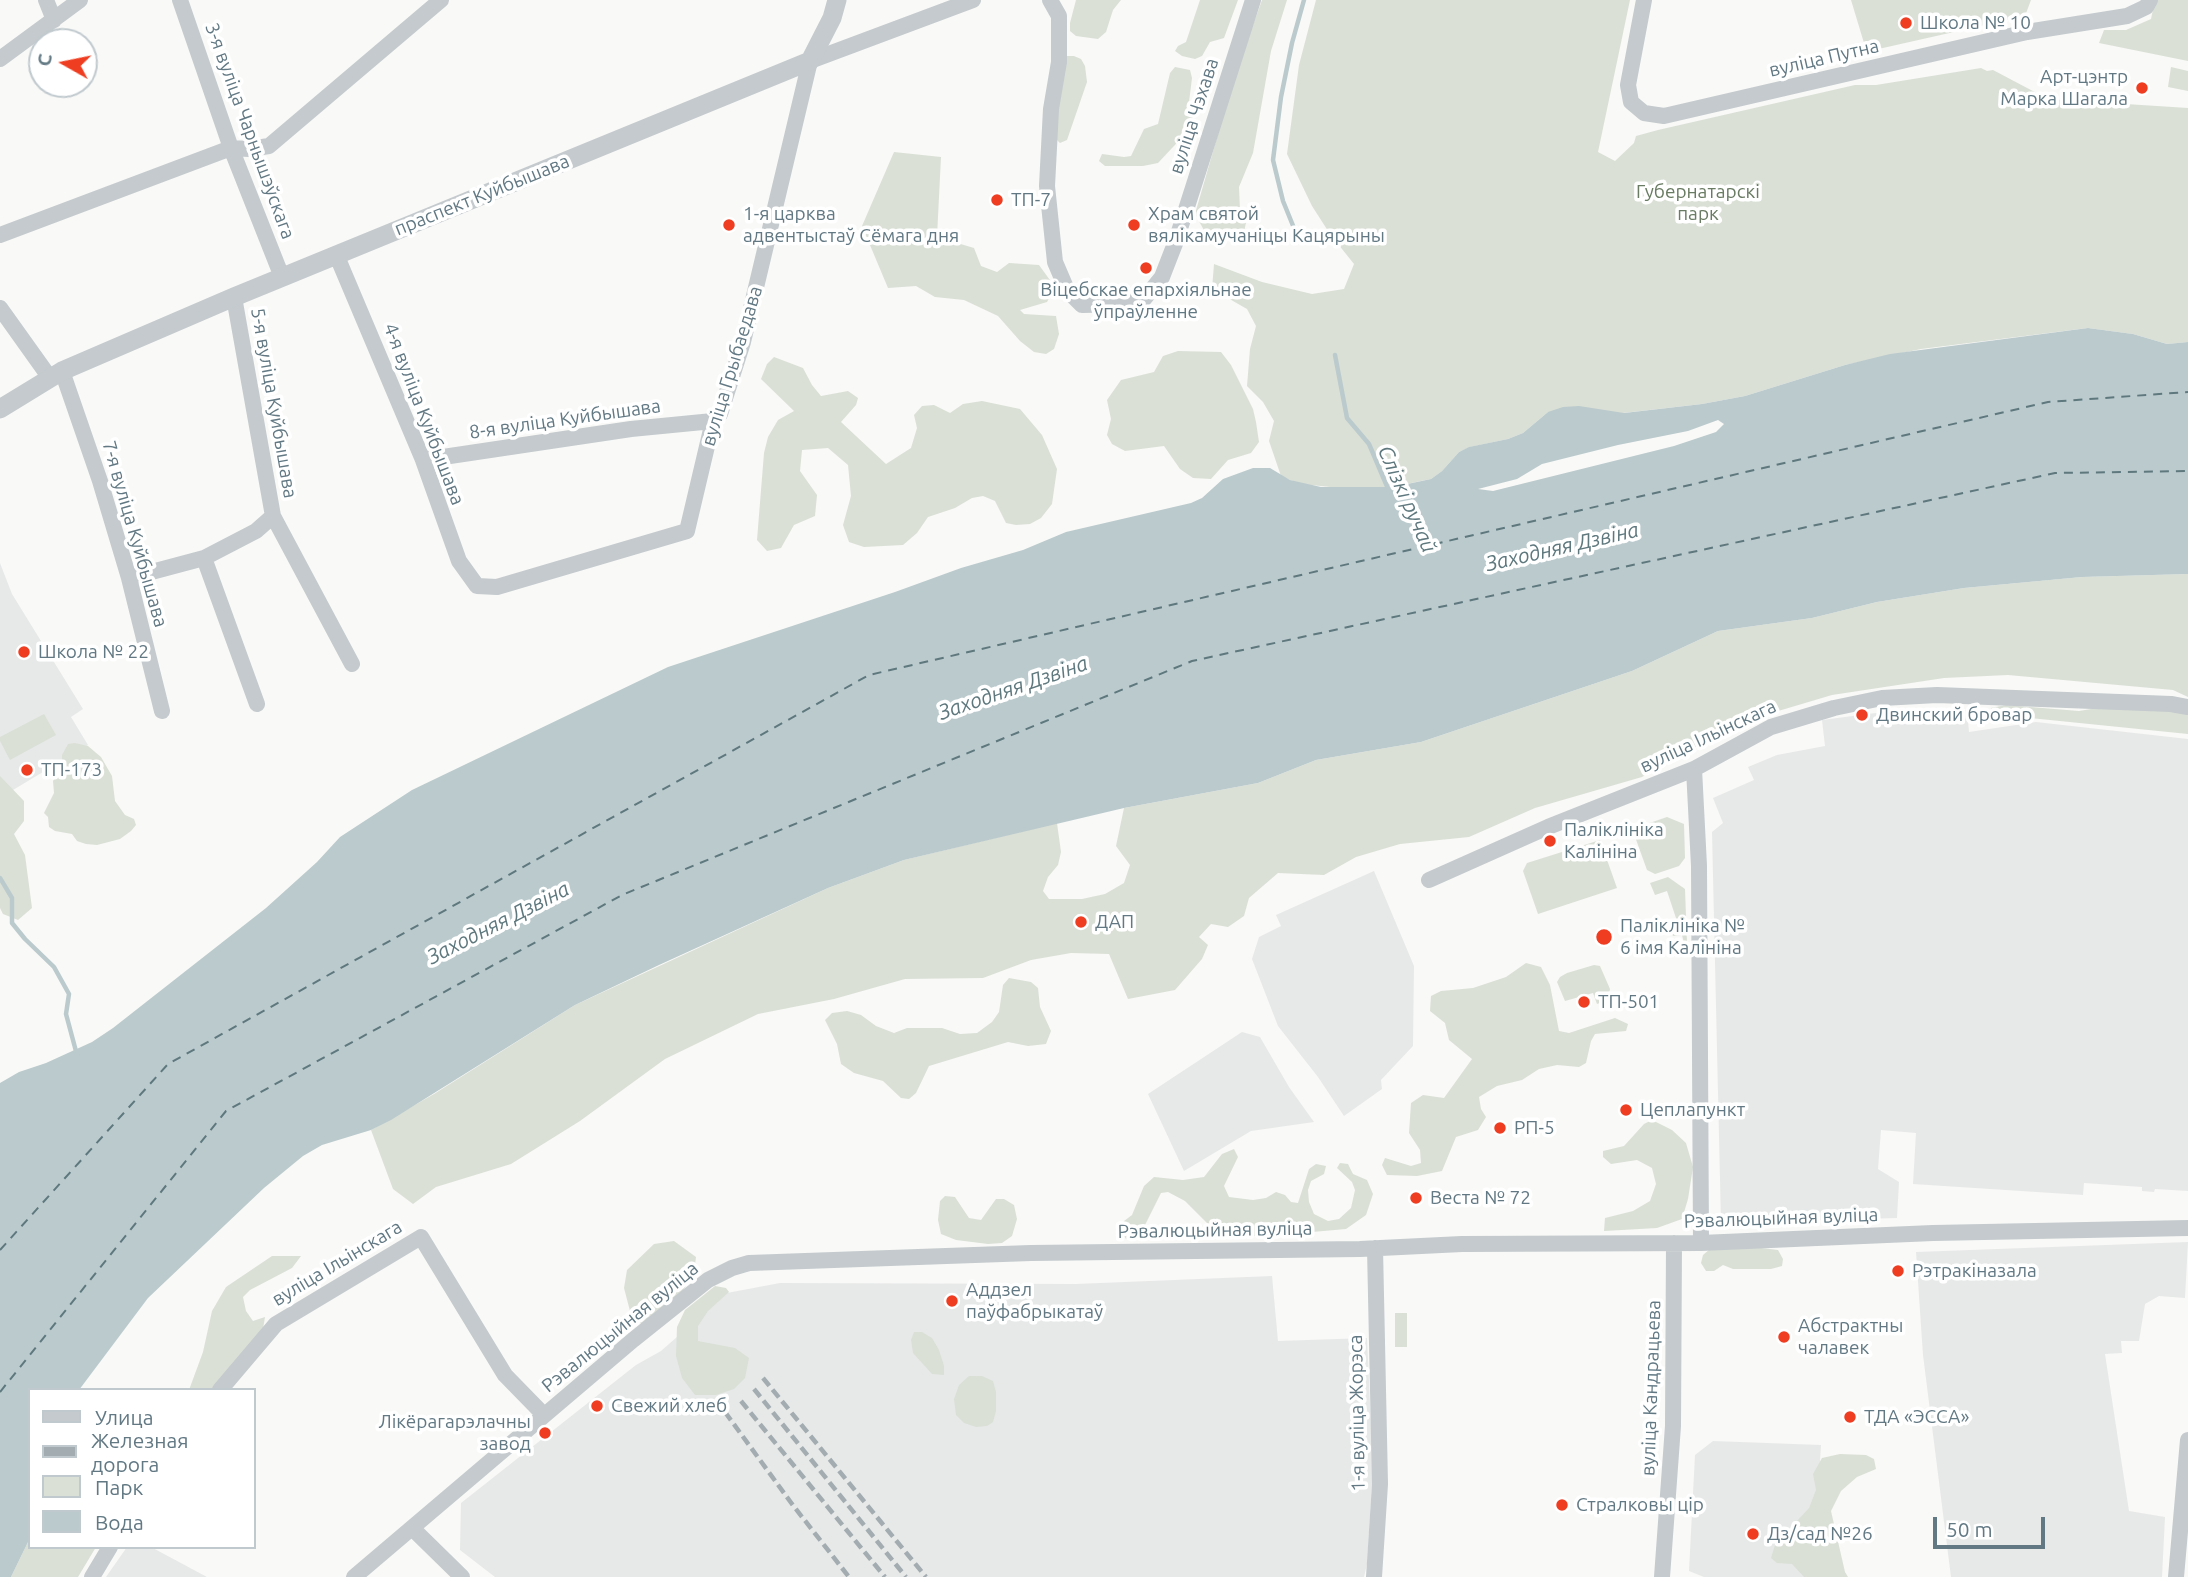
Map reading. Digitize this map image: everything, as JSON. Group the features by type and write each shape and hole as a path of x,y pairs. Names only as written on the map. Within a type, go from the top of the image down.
{"street":[{"path":"47,0 54,20"},
{"path":"0,59 80,0"},
{"name":"3-я вуліца Чарнышэўскага","path":"180,0 231,148 282,277"},
{"path":"0,234 231,148 269,146 441,0"},
{"name":"вуліца Грыбаедава","path":"477,586 497,587 687,531 713,421 720,414 743,342 810,61 832,18 837,0"},
{"name":"праспект Куйбышава","path":"0,409 56,375 336,254 810,61 974,0"},
{"name":"вуліца Чэхава","path":"1050,0 1059,16 1059,62 1051,109 1047,187 1055,262 1067,290 1082,305 1126,304 1144,299 1162,277 1177,241 1253,0"},
{"name":"вуліца Путна","path":"1644,0 1628,85 1631,102 1644,113 1664,116 2027,32 2110,19 2138,12 2148,4"},
{"name":"4-я вуліца Куйбышава","path":"336,254 423,460 459,561 477,586"},
{"name":"5-я вуліца Куйбышава","path":"234,297 273,516 352,664"},
{"name":"7-я вуліца Куйбышава","path":"0,308 56,375 100,481 130,578 162,710"},
{"name":"8-я вуліца Куйбышава","path":"423,460 631,429 713,421"},
{"path":"130,578 204,558 256,531 273,516"},
{"path":"204,558 257,704"},
{"name":"вуліца Ільінскага","path":"1429,880 1548,827 1694,769 1770,727 1833,708 1882,698 1964,696 2171,704 2188,707"},
{"path":"1694,769 1699,866 1702,1242"},
{"name":"Рэвалюцыйная вуліца","path":"354,1577 633,1340 708,1280 732,1268 749,1264 1031,1253 1375,1248 1462,1244 1674,1243 1933,1233 2188,1228"},
{"name":"вуліца Ільінскага","path":"222,1388 276,1324 421,1237 505,1374 544,1415"},
{"name":"вуліца Кандрацьева","path":"1662,1577 1673,1426 1674,1243"},
{"name":"1-я вуліца Жорэса","path":"1374,1577 1380,1484 1375,1248"},
{"path":"2176,1577 2188,1440"},
{"path":"412,1528 462,1577"},
{"path":"92,1577 109,1549"}],"shaded area":[{"name":"Школа № 22","path":"0,563 12,594 83,709 71,717 88,745 8,793 0,788"},
{"path":"1899,710 1967,710 1969,732 2036,722 2188,739 2188,1191 2155,1189 2154,1192 2142,1191 2142,1187 2084,1183 2083,1195 1913,1184 1916,1133 1881,1130 1878,1169 1899,1182 1897,1218 1721,1223 1712,832 1723,823 1713,798 1754,780 1748,767 1777,755 1825,746 1822,720"},
{"path":"1374,871 1414,966 1413,1046 1381,1080 1382,1089 1344,1116 1278,1026 1252,959 1259,937 1281,926 1276,915"},
{"path":"1242,1032 1260,1037 1289,1087 1314,1122 1251,1131 1184,1171 1148,1094"},
{"path":"2188,1242 2185,1298 2159,1296 2145,1304 2139,1341 2121,1341 2122,1353 2105,1354 2129,1511 2165,1517 2162,1577 1951,1577 1923,1355 1916,1252"},
{"path":"1272,1276 1278,1341 1367,1338 1373,1468 1364,1577 495,1577 460,1550 461,1503 636,1365 661,1351 727,1293 780,1283 1076,1284"},
{"name":"Дз/сад №26","path":"1713,1441 1821,1445 1813,1577 1704,1577 1689,1571 1695,1455"},
{"path":"126,1549 155,1549 207,1577 106,1577"}],"green space":[{"path":"1076,0 1121,0 1113,10 1106,32 1098,39 1076,36 1070,31"},
{"path":"1200,0 1238,0 1224,38 1210,42 1202,56 1195,59 1175,51 1186,42"},
{"path":"1262,0 1287,0 1271,51 1253,153 1239,187 1240,210 1247,218 1244,232 1205,232 1195,214 1235,75"},
{"name":"Губернатарскі парк","path":"1316,0 1630,0 1598,152 1615,161 1634,143 1636,136 1658,130 1855,85 1876,85 1981,68 1993,70 2048,99 2188,108 2188,342 2167,344 2133,334 2088,328 1921,349 1845,365 1745,396 1702,404 1623,413 1548,412 1523,433 1459,452 1431,479 1393,487 1340,488 1301,484 1290,480 1281,476 1269,441 1274,421 1263,402 1247,386 1250,349 1256,326 1247,309 1212,289 1214,264 1262,282 1312,294 1344,289 1354,264 1312,206 1287,154 1299,65"},
{"name":"Школа № 10","path":"1851,0 2031,0 2025,16 1874,50 1864,43"},
{"path":"2155,0 2188,0 2188,61 2099,43 2104,30 2126,30 2151,19"},
{"path":"1067,56 1081,59 1085,66 1087,82 1067,140 1060,143 1054,137"},
{"path":"1175,67 1190,70 1192,78 1189,102 1193,117 1188,131 1158,163 1143,166 1105,166 1099,161 1102,154 1131,156 1144,129 1158,124 1170,73"},
{"path":"2171,67 2188,71 2188,91 2168,87"},
{"path":"894,152 941,157 937,237 974,248 981,266 997,272 1009,263 1039,265 1055,287 1047,302 1020,310 1024,314 1056,316 1059,334 1054,349 1046,354 1034,352 1020,341 998,316 964,300 935,297 916,286 888,288 862,226"},
{"path":"1178,351 1221,352 1231,365 1253,409 1259,442 1251,453 1228,460 1211,479 1193,478 1180,469 1164,446 1125,451 1112,444 1107,435 1111,419 1107,400 1121,380 1154,372 1163,356"},
{"path":"774,357 803,368 821,396 848,391 858,398 856,405 841,422 886,464 911,448 917,428 914,415 922,406 934,405 950,413 963,404 982,401 1020,409 1042,435 1057,469 1052,504 1041,518 1030,524 1016,525 1006,523 995,501 983,496 972,498 955,508 928,517 917,533 903,545 864,547 849,542 843,525 851,496 848,465 828,448 802,450 800,471 817,495 815,516 794,525 781,548 767,551 757,540 764,453 768,437 778,420 794,411 761,379 767,364"},
{"path":"2188,574 2188,697 2173,690 2008,675 1944,678 1832,695 1748,720 1721,737 1681,753 1642,777 1535,808 1469,837 1400,844 1356,857 1324,875 1278,873 1249,898 1244,916 1228,927 1211,924 1199,937 1208,945 1202,959 1175,990 1128,999 1109,954 1071,953 1031,960 983,978 905,979 834,999 758,1014 665,1059 580,1121 511,1164 436,1187 413,1204 393,1189 371,1130 434,1094 575,1005 828,888 904,860 1057,823 1061,852 1058,865 1048,877 1043,891 1049,899 1082,899 1105,894 1124,883 1130,865 1116,846 1124,808 1258,783 1316,760 1421,742 1632,671 1718,631 1812,618 1877,602 1964,588 2082,577"},
{"path":"2006,705 2079,711 2109,706 2188,712 2188,734 2030,718 1992,720 1991,708"},
{"path":"44,714 56,735 10,760 0,737"},
{"path":"68,744 88,746 101,757 112,776 115,801 125,815 134,819 136,825 120,839 97,845 86,844 77,841 72,834 49,827 48,817 44,813 54,793 53,781 62,767 62,755"},
{"path":"0,776 24,801 24,821 14,834 25,855 32,908 18,920 3,914 0,908"},
{"path":"1667,817 1684,824 1685,858 1679,866 1655,874 1647,870 1634,834 1639,831 1638,827"},
{"path":"1600,840 1617,888 1538,914 1523,871 1527,863"},
{"path":"1668,877 1685,889 1687,943 1684,943 1682,935 1673,936 1668,924 1677,921 1667,891 1655,895 1650,883"},
{"path":"1526,963 1541,967 1550,985 1559,1031 1569,1033 1615,1018 1628,1024 1626,1031 1595,1034 1586,1063 1579,1067 1557,1065 1539,1069 1522,1080 1497,1086 1479,1097 1486,1117 1478,1130 1456,1137 1442,1171 1417,1176 1387,1175 1382,1165 1385,1158 1411,1166 1421,1163 1420,1150 1409,1133 1411,1103 1423,1095 1444,1098 1472,1059 1449,1040 1445,1023 1430,1011 1431,996 1441,991 1473,988 1506,977"},
{"path":"1594,965 1600,966 1610,989 1608,1000 1597,1004 1593,993 1565,1001 1557,982 1560,977"},
{"path":"1009,978 1031,982 1038,988 1040,1007 1051,1031 1046,1044 1028,1046 1008,1042 929,1066 916,1093 909,1099 901,1098 883,1081 854,1073 841,1064 837,1044 825,1020 832,1013 847,1011 861,1015 876,1026 894,1033 907,1028 942,1028 960,1034 977,1033 992,1022 999,1012 1003,985"},
{"path":"1652,1120 1672,1130 1686,1143 1693,1167 1682,1219 1657,1228 1604,1231 1605,1218 1633,1211 1650,1201 1656,1184 1652,1168 1637,1160 1611,1164 1603,1157 1603,1151 1624,1146 1644,1124"},
{"path":"1234,1149 1238,1157 1224,1186 1229,1197 1253,1200 1266,1198 1276,1192 1285,1195 1291,1202 1298,1203 1309,1169 1316,1164 1326,1166 1324,1174 1311,1181 1308,1190 1309,1202 1314,1214 1328,1221 1339,1219 1351,1208 1355,1190 1352,1182 1337,1168 1340,1163 1348,1164 1353,1174 1367,1180 1373,1194 1366,1215 1346,1229 1301,1233 1286,1230 1232,1238 1218,1234 1185,1201 1168,1192 1161,1193 1141,1233 1126,1239 1120,1229 1124,1221 1132,1215 1144,1186 1154,1177 1183,1180 1204,1177 1222,1154"},
{"path":"945,1196 955,1197 969,1218 981,1220 996,1199 1004,1199 1014,1205 1017,1219 1012,1236 1002,1243 988,1244 956,1240 941,1234 938,1220 940,1201"},
{"path":"674,1241 696,1257 694,1273 678,1299 642,1325 630,1311 624,1288 627,1270 654,1244"},
{"path":"1753,1247 1778,1250 1783,1259 1782,1266 1771,1269 1733,1269 1723,1265 1714,1271 1706,1271 1701,1263 1703,1255 1710,1249"},
{"path":"272,1256 301,1256 292,1268 250,1290 243,1297 246,1311 253,1321 265,1317 263,1329 216,1388 190,1388 203,1352 212,1311 226,1287"},
{"path":"715,1286 726,1288 729,1292 708,1311 698,1326 698,1341 735,1348 749,1358 745,1378 734,1389 716,1395 695,1395 682,1378 676,1356 677,1327 685,1310"},
{"path":"1395,1313 1407,1313 1407,1347 1395,1347"},
{"path":"914,1332 922,1332 932,1338 939,1350 944,1375 932,1374 913,1353 911,1340"},
{"path":"969,1376 982,1376 993,1381 996,1411 993,1422 987,1426 976,1427 964,1423 956,1415 954,1399 959,1385"},
{"path":"1840,1454 1866,1455 1874,1459 1876,1469 1857,1477 1841,1491 1831,1511 1848,1577 1804,1577 1792,1564 1777,1563 1771,1558 1775,1545 1809,1508 1816,1490 1813,1474 1822,1458"},
{"path":"28,1542 28,1549 95,1549 78,1577 11,1577"}],"water":[{"name":"Заходняя Дзвіна","path":"2088,328 2133,334 2167,344 2188,342 2188,574 2082,577 1964,588 1877,602 1812,618 1718,631 1632,671 1421,742 1316,760 1258,783 1124,808 904,860 828,888 659,965 575,1005 391,1120 371,1130 322,1145 303,1156 264,1188 148,1298 80,1388 28,1388 28,1542 11,1577 0,1577 0,1083 19,1072 92,1042 113,1028 266,908 317,862 340,837 412,790 668,667 961,568 1023,550 1066,532 1191,503 1202,498 1223,479 1253,468 1270,468 1290,480 1321,487 1393,487 1431,479 1459,452 1523,433 1548,412 1563,407 1579,406 1624,413 1702,404 1745,396 1890,354","holes":["1718,420 1724,424 1716,432 1674,446 1493,491 1478,489 1517,479 1542,464 1688,431"]}],"waterway":[{"name":"Слізкі ручай","path":"1296,233 1283,201 1273,160 1281,97 1304,0"},
{"name":"Слізкі ручай","path":"1335,355 1347,418 1369,444 1389,491"},
{"path":"0,878 12,898 12,923 54,967 69,994 66,1014 77,1055"}],"ferry route":[{"path":"0,1250 168,1064 869,675 2048,402 2188,392"},
{"path":"0,1392 226,1111 622,895 1192,661 2055,473 2188,471"}],"railway":[{"path":"763,1378 926,1577"},
{"path":"754,1389 906,1577"},
{"path":"741,1401 885,1577"},
{"path":"725,1412 849,1577"}],"place":[{"name":"Школа № 10","path":"1906,23"},
{"name":"Арт-цэнтр Марка Шагала","path":"2142,88"},
{"name":"ТП-7","path":"997,200"},
{"name":"1-я царква адвентыстаў Сёмага дня","path":"729,225"},
{"name":"Храм святой вялікамучаніцы Кацярыны","path":"1134,225"},
{"name":"Віцебскае епархіяльнае ўпраўленне","path":"1146,268"},
{"name":"Школа № 22","path":"24,652"},
{"name":"Двинский бровар","path":"1862,715"},
{"name":"ТП-173","path":"27,770"},
{"name":"Паліклініка Калініна","path":"1550,841"},
{"name":"ДАП","path":"1081,922"},
{"name":"Паліклініка № 6 імя Калініна","path":"1604,937"},
{"name":"ТП-501","path":"1584,1002"},
{"name":"Цеплапункт","path":"1626,1110"},
{"name":"РП-5","path":"1500,1128"},
{"name":"Веста № 72","path":"1416,1198"},
{"name":"Рэтракіназала","path":"1898,1271"},
{"name":"Аддзел паўфабрыкатаў","path":"952,1301"},
{"name":"Абстрактны чалавек","path":"1784,1337"},
{"name":"Свежий хлеб","path":"597,1406"},
{"name":"ТДА «ЭССА»","path":"1850,1417"},
{"name":"Лікёрагарэлачны завод","path":"545,1433"},
{"name":"Стралковы цір","path":"1562,1505"},
{"name":"Дз/сад №26","path":"1753,1534"}]}
